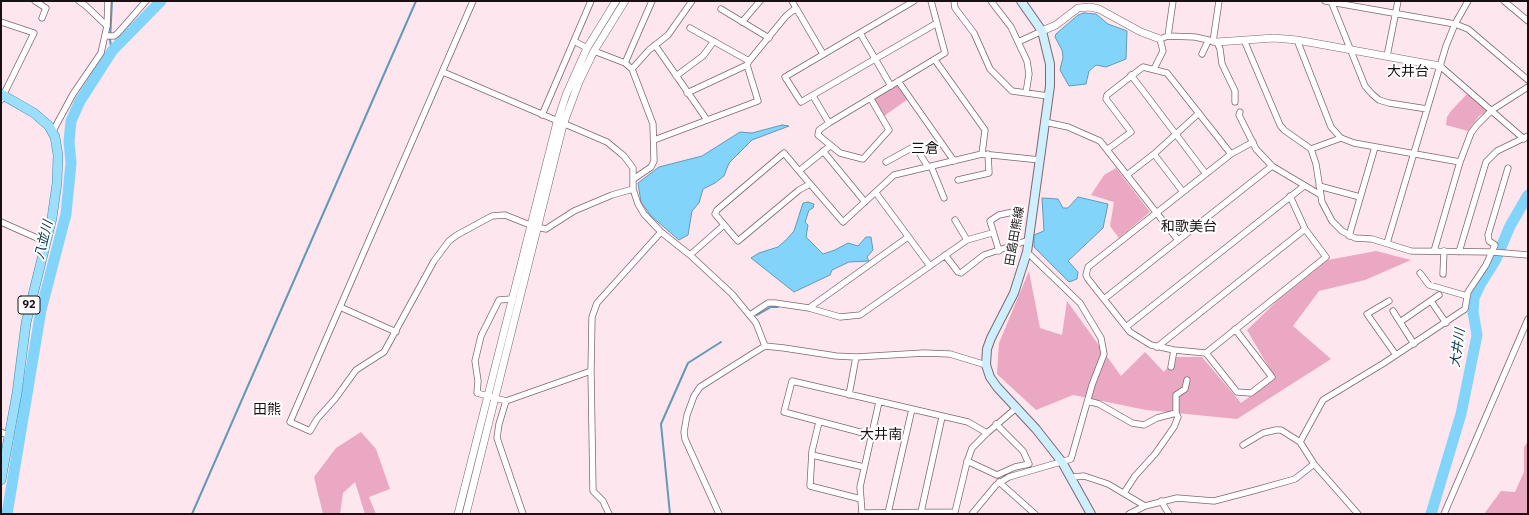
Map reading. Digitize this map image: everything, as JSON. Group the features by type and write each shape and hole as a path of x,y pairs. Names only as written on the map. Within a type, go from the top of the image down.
{"main road":[{"name":"田島田熊線","path":"986,365 987,349 990,338 1014,293 1027,252 1048,96 1050,64 1042,31 1021,1"},
{"name":"92","path":"1,480 5,434 26,323 52,218 57,184 58,148 53,131 40,117 2,97"},
{"path":"986,365 990,377 997,387 1015,409 1036,429 1072,476 1091,514"}],"street":[{"path":"37,1 46,8 42,18"},
{"path":"79,1 107,26"},
{"path":"53,131 73,94 102,53 107,26 108,1"},
{"path":"105,36 114,36 117,34 146,1"},
{"path":"473,1 290,422 310,431 317,419 335,399 356,370 384,352 434,261 441,250 457,235 492,216 499,215 505,215 546,230 574,211 612,195 634,189"},
{"path":"542,115 591,1"},
{"path":"458,514 511,299 533,226 560,123 579,82 591,49 616,1"},
{"path":"591,49 625,1"},
{"path":"625,63 652,1"},
{"path":"632,69 655,45 668,35 692,1"},
{"path":"742,22 760,1"},
{"path":"792,1 823,54"},
{"path":"914,1 785,77 801,102 937,23"},
{"path":"871,99 890,130 874,149 863,159 840,153 818,135 819,130 829,123 945,54 931,1"},
{"path":"954,1 955,8 974,33 990,69 1012,91 1048,96"},
{"path":"991,1 1012,27 1027,61 1029,74 1026,93"},
{"path":"1168,36 1173,1"},
{"path":"1202,54 1212,42 1219,1"},
{"path":"1329,1 1455,24 1468,30 1528,80"},
{"path":"1329,1 1365,86 1372,94 1379,100 1389,103 1427,110"},
{"path":"1387,56 1398,1"},
{"path":"1387,243 1440,66 1455,24 1468,1"},
{"path":"1504,1 1528,21"},
{"path":"1018,42 1056,25 1078,8 1090,7 1099,9 1140,32 1160,39 1168,36 1195,37 1212,42 1274,38 1297,40 1440,66 1526,138 1497,151 1486,162 1459,252"},
{"path":"687,92 748,63 786,16 796,8"},
{"path":"722,9 769,38"},
{"path":"1,22 34,33 2,97"},
{"path":"654,140 758,101 748,63 714,41 690,28"},
{"path":"860,33 891,86"},
{"path":"1154,69 1162,51 1160,39"},
{"path":"1244,40 1280,125 1284,130 1311,149 1315,158 1319,194 1325,210 1332,221 1349,236 1387,243 1411,251 1492,252 1528,255"},
{"path":"1297,40 1331,128 1341,138 1354,143 1460,162"},
{"path":"574,41 625,63 632,69 653,124 654,140 654,161 651,167 635,178"},
{"path":"676,76 704,56 714,41"},
{"path":"1212,42 1220,49 1222,64 1234,91 1235,102"},
{"path":"655,45 707,120"},
{"path":"935,60 985,130 985,154 989,173 958,180"},
{"path":"1108,149 1131,132 1106,99 1107,95 1143,67 1167,73 1231,154"},
{"path":"443,72 606,142 624,156 633,168 635,178 634,189 638,204 644,214 661,232 690,255 732,294 756,323 765,346"},
{"path":"1131,75 1206,174"},
{"path":"898,81 954,161"},
{"path":"1434,251 1470,133 1492,110 1528,87"},
{"path":"813,96 829,123"},
{"path":"1127,175 1154,154 1199,112"},
{"path":"1240,112 1239,114 1256,149 1272,166 1319,194"},
{"path":"1045,122 1068,127 1100,141 1108,149 1178,240"},
{"path":"1311,149 1341,138"},
{"path":"1253,142 1231,154 1157,212 1088,267 1086,275 1130,332 1157,347 1174,350 1206,352 1326,257 1305,229 1290,196"},
{"path":"799,171 830,146"},
{"path":"886,162 915,146 930,167 944,198"},
{"path":"1349,236 1375,147"},
{"path":"823,151 865,202"},
{"path":"810,184 798,190 738,241 715,214 717,210 784,153 843,222 894,175 985,154 1040,160"},
{"path":"1154,154 1183,192"},
{"path":"1104,299 1272,166"},
{"path":"1300,442 1323,400 1396,356 1465,309 1467,296 1495,245 1489,241 1488,235 1508,168"},
{"path":"1126,327 1304,186"},
{"path":"1319,186 1360,197"},
{"path":"876,193 930,266"},
{"path":"999,251 989,224 992,218 1013,212"},
{"path":"956,220 966,240"},
{"path":"1,222 46,242"},
{"path":"690,255 724,225"},
{"path":"466,514 495,399 533,226"},
{"path":"1157,347 1305,229"},
{"path":"609,514 602,501 593,491 591,371 592,316 597,303 661,232"},
{"path":"750,314 768,303 809,308 840,317 860,315 966,240 992,233"},
{"path":"809,308 908,237"},
{"path":"945,255 958,272 961,273 984,255 1029,240"},
{"path":"1443,274 1444,251"},
{"path":"972,514 999,482 1009,477 1071,459 1104,354 1101,338 1080,303 1027,252"},
{"path":"1420,273 1429,285 1467,296"},
{"path":"1400,322 1439,295"},
{"path":"511,299 499,300 476,352 475,368 478,381 477,393 506,402 591,371"},
{"path":"1389,301 1367,314 1396,356"},
{"path":"1431,301 1446,323"},
{"path":"340,307 396,332"},
{"path":"1393,311 1414,344"},
{"path":"1444,514 1528,319"},
{"path":"1206,352 1237,392 1251,393 1272,377 1235,329"},
{"path":"719,514 685,439 684,432 687,415 694,396 700,387 765,346 836,356 856,357 924,353 950,354 986,365"},
{"path":"1171,367 1174,350"},
{"path":"848,395 856,357"},
{"path":"1124,493 1135,476 1155,454 1174,427 1178,417 1176,413 1176,395 1185,389 1187,380"},
{"path":"871,435 784,412 792,381 968,422 987,433"},
{"path":"1088,401 1099,404 1132,422 1144,425 1157,418 1176,413"},
{"path":"506,402 499,424 497,438 524,514"},
{"path":"879,402 860,487 862,513 955,512 967,461 972,448 996,424 1015,409"},
{"path":"888,513 912,409"},
{"path":"920,512 942,417"},
{"path":"819,422 812,455 810,486 861,498"},
{"path":"967,461 997,475 1015,467 1029,464 1023,452 996,424"},
{"path":"1243,445 1263,433 1281,430 1300,442 1314,464 1358,514"},
{"path":"812,455 864,467"},
{"path":"1129,514 1145,506 1177,498 1214,501 1296,479 1314,464"},
{"path":"1072,476 1084,476 1108,484 1145,506"},
{"path":"999,482 1035,514"},
{"path":"1161,502 1169,514"}],"shaded area":[{"path":"897,85 908,99 884,116 875,101 875,98"},
{"path":"1467,94 1487,111 1479,116 1468,131 1446,125 1447,117 1451,111"},
{"path":"1116,168 1150,212 1119,238 1110,226 1114,202 1091,195 1104,175"},
{"path":"1376,251 1411,260 1365,280 1319,291 1293,326 1331,359 1237,419 1146,410 1073,395 1036,410 997,374 999,343 1029,271 1040,328 1062,335 1067,301 1121,376 1145,352 1164,372 1176,357 1202,357 1241,403 1275,378 1247,330 1277,301 1328,260"},
{"path":"361,432 376,449 390,489 369,497 376,514 365,514 355,482 343,493 340,514 323,514 314,477 336,448"},
{"path":"1528,441 1528,514 1484,514 1501,491 1515,492 1524,472 1524,447"}],"water":[{"path":"1084,13 1096,14 1108,24 1127,31 1126,59 1106,67 1096,65 1089,71 1086,84 1069,86 1060,70 1063,57 1062,50 1055,37 1056,34 1078,15"},
{"path":"782,125 789,126 752,140 729,163 724,176 715,183 703,189 699,203 692,211 688,235 679,240 651,216 641,202 638,183 659,167 702,156 740,132 752,133"},
{"path":"1078,197 1108,204 1103,228 1068,261 1078,272 1077,279 1069,282 1034,247 1034,235 1044,231 1042,198 1058,199 1063,208 1068,208"},
{"path":"808,202 814,204 813,208 809,210 805,222 808,225 806,237 823,254 848,243 858,246 866,237 871,237 873,250 867,257 869,261 849,262 832,270 830,275 794,292 751,258 759,253 778,247 786,240 794,231 803,203"}],"waterway":[{"path":"112,1 110,40 112,51"},
{"name":"八並川","path":"7,514 41,310 66,214 71,163 69,141 71,121 80,101 112,51 161,1"},
{"path":"192,514 416,1"},
{"name":"大井川","path":"1431,514 1461,414 1477,335 1473,312 1474,298 1481,283 1496,259 1510,226 1528,195"},
{"path":"757,315 771,307 778,307"},
{"path":"670,514 661,424 688,363 721,342"}],"district":[{"name":"大井台","path":"1408,72"},
{"name":"三倉","path":"925,149"},
{"name":"和歌美台","path":"1189,227"},
{"name":"田熊","path":"267,410"},
{"name":"大井南","path":"881,435"}]}
